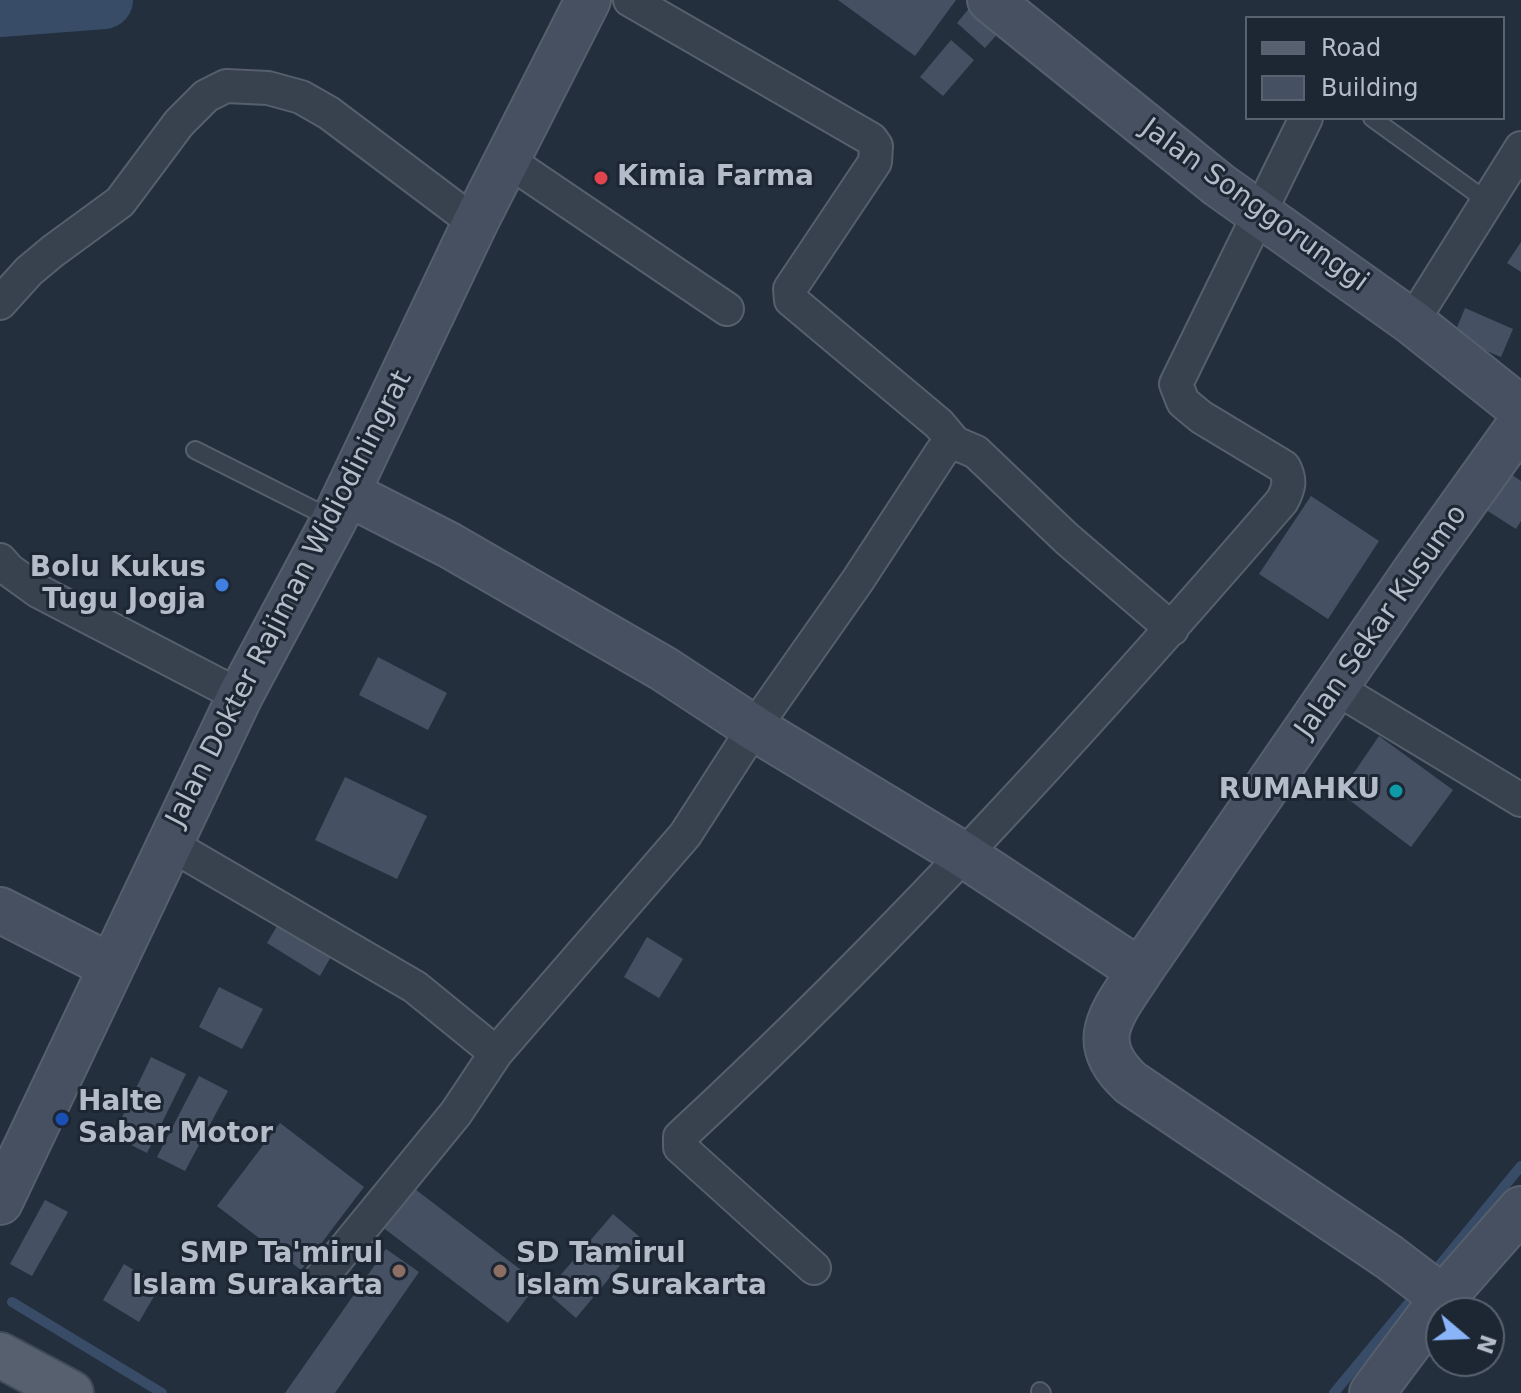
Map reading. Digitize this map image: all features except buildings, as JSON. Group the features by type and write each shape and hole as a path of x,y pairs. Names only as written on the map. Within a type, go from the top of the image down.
{"main road":[{"path":"0,1355 71,1393"}],"street":[{"name":"Jalan Dokter Rajiman Widiodiningrat","path":"0,1202 168,843 240,696 340,506 475,223 588,0"},
{"path":"630,0 871,139 876,146 875,162 790,289 794,304 939,424 955,443 976,452 1066,538 1172,629"},
{"name":"Jalan Songgorunggi","path":"990,0 1166,144 1412,322 1521,409"},
{"path":"0,303 45,257 120,202 179,123 206,96 226,86 268,88 301,97 329,113 475,223"},
{"path":"814,1268 680,1147 680,1137 819,1003 964,855 1172,629 1282,501 1288,490 1289,477 1284,467 1201,417 1183,402 1176,384 1305,120"},
{"path":"1412,322 1521,148"},
{"path":"507,160 727,309"},
{"name":"Jalan Sekar Kusumo","path":"1438,1294 1120,1072 1106,1047 1108,1024 1140,971 1521,423"},
{"path":"321,1278 456,1113 496,1053 685,835 941,453 955,443"},
{"path":"340,506 449,545 664,669 754,728 964,855 1140,971"},
{"path":"0,560 38,591 240,696"},
{"path":"1336,688 1521,800"},
{"path":"168,843 402,979 496,1053"},
{"path":"0,910 110,966"},
{"path":"1372,1393 1438,1294 1515,1226"}],"lane":[{"path":"1375,120 1487,201"},
{"path":"195,450 340,506"}],"waterway":[{"path":"0,8 104,0"},
{"path":"1430,1277 1521,1166"},
{"path":"1334,1393 1417,1293"},
{"path":"12,1302 162,1393"}],"place":[{"name":"Kimia Farma","path":"601,178"},
{"name":"Bolu Kukus Tugu Jogja","path":"222,585"},
{"name":"RUMAHKU","path":"1396,791"},
{"name":"Halte Sabar Motor","path":"62,1119"},
{"name":"SMP Ta'mirul Islam Surakarta","path":"399,1271"},
{"name":"SD Tamirul Islam Surakarta","path":"500,1271"}]}
